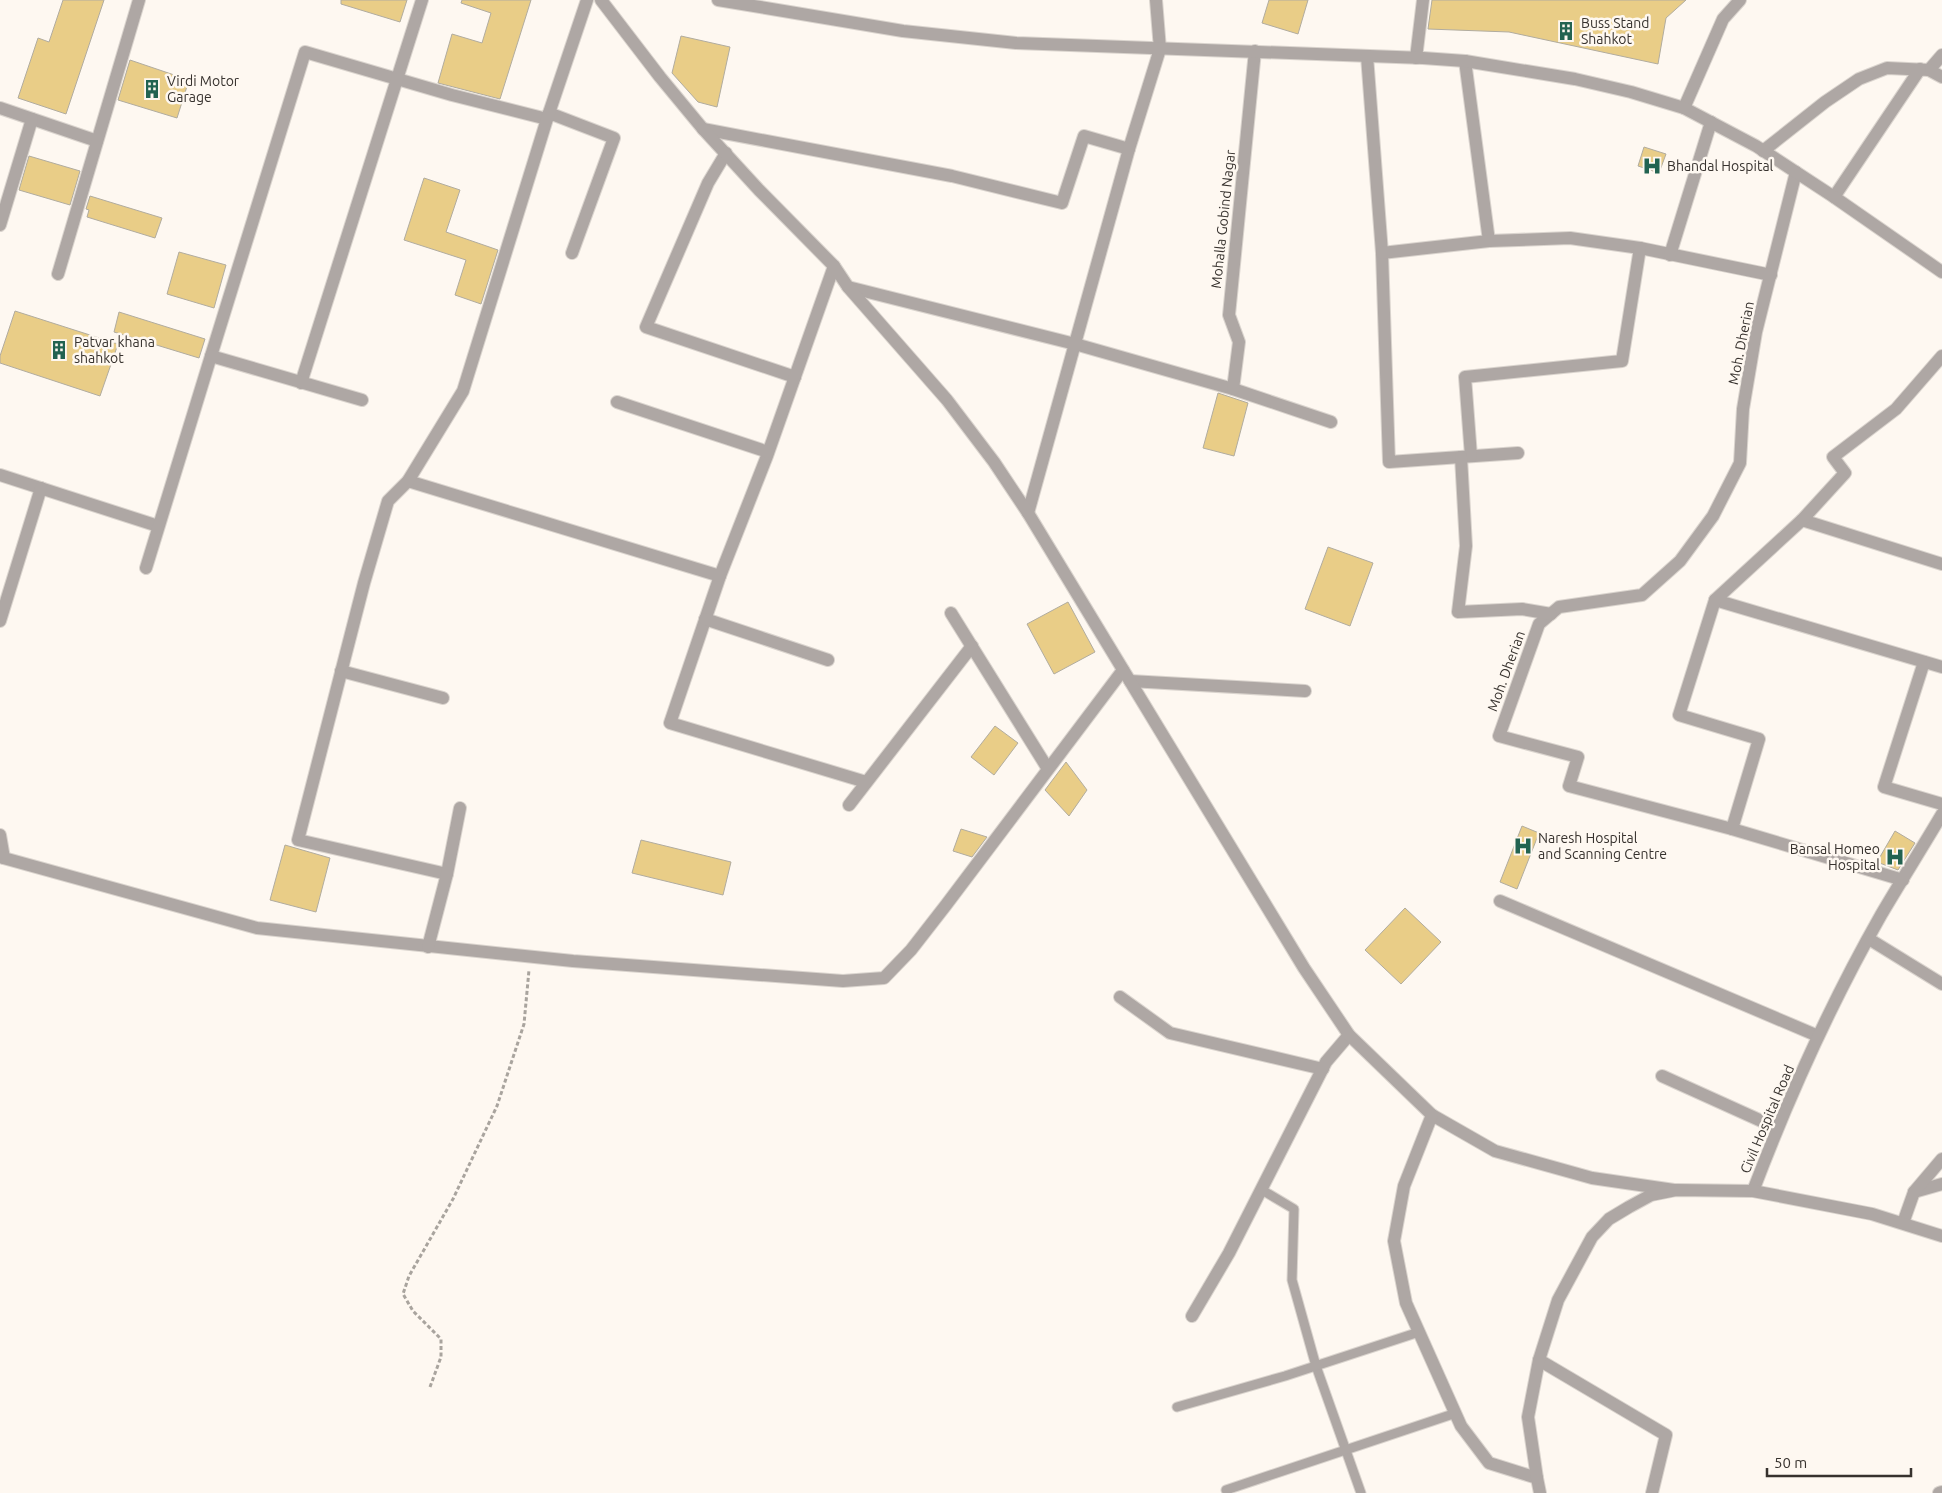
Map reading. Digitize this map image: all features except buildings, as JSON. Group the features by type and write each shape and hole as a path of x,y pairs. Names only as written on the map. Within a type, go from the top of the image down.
{"street":[{"path":"58,274 139,0"},
{"path":"301,383 422,0"},
{"path":"448,874 298,840 364,583 388,501 408,481 463,390 548,116 587,0"},
{"path":"601,0 703,129 834,266 848,287 947,400 994,462 1028,513 1126,676 1148,708 1304,968 1350,1035 1432,1115 1495,1151 1592,1178 1676,1190"},
{"path":"718,0 904,31 1016,43 1255,50 1464,61 1575,79 1631,92 1684,108 1711,122 1764,151 1942,272"},
{"path":"1028,513 1129,149 1160,48 1156,0"},
{"path":"1416,58 1422,0"},
{"path":"1684,108 1723,19 1740,0"},
{"name":"Mohalla Gobind Nagar","path":"1233,389 1238,342 1229,315 1255,50"},
{"path":"146,568 305,52 397,80 548,116 614,138 572,253"},
{"path":"1834,197 1925,70 1942,55"},
{"path":"1366,56 1382,253 1389,462 1518,453"},
{"path":"1464,61 1489,241"},
{"path":"1764,151 1825,102 1859,79 1887,68 1925,70 1942,77"},
{"path":"0,108 97,141"},
{"path":"0,225 32,119"},
{"path":"1670,255 1711,122"},
{"path":"703,129 952,176 1062,203 1084,136 1129,149"},
{"path":"726,153 708,183 646,327 795,377"},
{"name":"Moh. Dherian","path":"1796,172 1756,332 1743,409 1740,463 1712,516 1680,561 1642,595 1559,607 1539,624 1499,736 1578,757 1569,786 1732,829 1903,880"},
{"path":"1382,253 1489,241 1570,238 1640,248 1771,275"},
{"path":"1551,614 1522,609 1458,612 1466,546 1465,376 1622,361 1640,248"},
{"path":"834,266 768,452 720,576 670,723 866,782"},
{"path":"848,287 1074,344 1233,389 1331,422"},
{"path":"211,356 362,400"},
{"path":"1732,829 1759,739 1679,715 1715,600 1802,520 1845,474 1833,457 1896,409 1942,356"},
{"path":"617,402 768,452"},
{"path":"0,475 158,526"},
{"path":"408,481 720,576"},
{"path":"0,621 41,488"},
{"path":"1802,520 1942,564"},
{"path":"1715,600 1942,667"},
{"path":"951,613 1048,769"},
{"path":"705,619 828,660"},
{"path":"849,805 972,646"},
{"path":"1924,662 1884,787 1942,804"},
{"path":"341,671 443,698"},
{"path":"1126,676 1305,691"},
{"path":"0,835 2,858 258,928 530,957 843,981 884,978 911,950 1048,769 1126,676"},
{"path":"428,947 448,874 460,808"},
{"name":"Civil Hospital Road","path":"1540,1493 1528,1418 1539,1360 1558,1300 1592,1237 1609,1219 1651,1195 1676,1190 1754,1191 1778,1128 1818,1036 1881,915 1942,814"},
{"path":"1500,901 1818,1036"},
{"path":"1869,939 1942,984"},
{"path":"1120,996 1170,1033 1323,1069"},
{"path":"1192,1316 1230,1253 1326,1062 1350,1035"},
{"path":"1662,1076 1778,1128"},
{"path":"1432,1115 1404,1186 1394,1241 1406,1303 1461,1426 1489,1463 1537,1478"},
{"path":"1903,1223 1914,1192 1942,1159"},
{"path":"1914,1192 1942,1184"},
{"path":"1754,1191 1872,1214 1942,1236"},
{"path":"1539,1360 1666,1435 1652,1493"}],"lane":[{"path":"1262,1190 1294,1209 1292,1280 1316,1366 1361,1493"},
{"path":"1177,1407 1316,1366 1419,1332"},
{"path":"1226,1490 1456,1413"}],"path":[{"path":"430,1387 441,1357 441,1339 413,1311 403,1294 409,1276 452,1199 497,1106 524,1024 530,957"}],"place":[{"name":"Buss Stand Shahkot","path":"1566,31"},
{"name":"Virdi Motor Garage","path":"152,89"},
{"name":"Bhandal Hospital","path":"1652,166"},
{"name":"Patvar khana shahkot","path":"59,350"},
{"name":"Naresh Hospital and Scanning Centre","path":"1523,846"},
{"name":"Bansal Homeo Hospital","path":"1895,857"}]}
